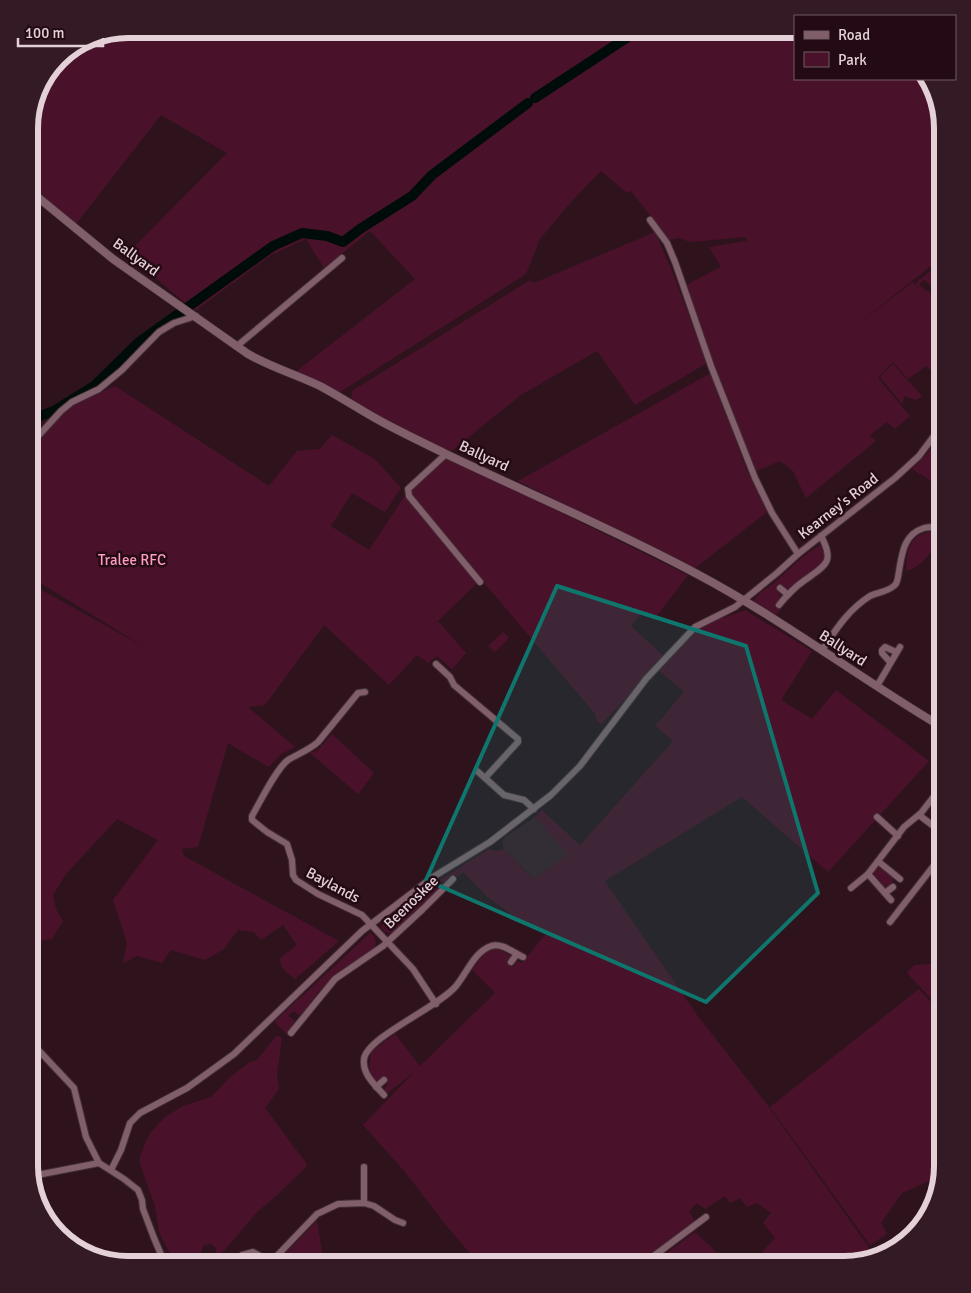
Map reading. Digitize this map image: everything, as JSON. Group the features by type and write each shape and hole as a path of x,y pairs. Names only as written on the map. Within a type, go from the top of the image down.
{"street":[{"name":"Ballyard","path":"38,197 113,259 237,346 264,362 319,385 375,418 446,454 573,512 698,574 743,600 934,722"},
{"path":"650,220 667,243 673,256 710,366 755,478 772,514 798,554"},
{"path":"237,346 342,258"},
{"path":"38,435 72,402 99,389 122,370 159,332 193,314"},
{"name":"Kearney's Road","path":"111,1170 121,1150 130,1123 140,1112 187,1088 234,1054 371,924 433,877 490,842 551,795 580,766 646,679 695,627 735,607 798,554 908,468 934,436"},
{"path":"446,454 408,490 409,496 480,582"},
{"path":"822,650 844,618 858,605 872,595 894,586 898,579 904,545 910,535 919,529 934,528"},
{"path":"779,604 787,594 821,570 827,563 828,549 821,536"},
{"path":"780,588 787,594"},
{"path":"877,686 898,649 885,647 881,652 890,662"},
{"path":"436,664 450,677 454,685 518,739 518,742 485,778"},
{"name":"Baylands","path":"365,692 358,693 318,742 283,765 252,816 252,820 258,826 287,844 292,860 293,876 296,880 318,894 362,915 371,924"},
{"path":"477,771 504,795 524,800 534,809"},
{"path":"852,888 879,862 904,827 919,815 934,796"},
{"path":"919,815 934,826"},
{"path":"877,818 898,836"},
{"path":"879,862 900,879"},
{"path":"890,922 934,865"},
{"path":"868,874 891,900"},
{"name":"Beenoskee","path":"290,1033 335,980 387,942 453,879"},
{"path":"885,893 893,887"},
{"name":"Beenoskee","path":"371,924 413,969 436,1004"},
{"path":"384,1095 376,1087 365,1070 364,1060 367,1050 380,1039 436,1004 456,986 466,970 483,950 489,946 495,944 520,956 511,962"},
{"path":"38,1050 74,1088 86,1137 99,1163 138,1190 143,1209 162,1256"},
{"path":"376,1087 384,1080"},
{"path":"38,1175 99,1163"},
{"path":"364,1167 364,1203"},
{"path":"278,1256 317,1214 338,1204 364,1203 374,1206 395,1220 403,1222"},
{"path":"654,1256 706,1217"},
{"path":"241,1256 253,1252 260,1256"}],"highlighted area":[{"path":"557,586 746,646 818,893 706,1002 426,880"}],"shaded area":[{"path":"535,817 569,854 536,878 532,877 504,849 502,842 505,837"}],"green space":[{"path":"794,38 794,80 920,80 927,93 934,127 934,264 847,333 913,282 921,292 915,283 933,269 934,284 932,286 924,280 919,284 934,298 934,364 930,370 926,366 908,379 893,362 878,378 910,416 895,429 887,422 870,435 876,441 806,498 793,471 780,461 756,471 724,393 686,290 686,285 721,267 709,247 747,241 745,237 690,242 679,238 669,240 631,191 627,193 601,171 571,202 540,239 526,274 340,392 294,373 415,279 370,231 324,268 306,239 271,255 195,311 127,254 227,153 161,115 76,224 59,215 38,195 39,110 44,93 53,77 64,64 87,47 110,39"},
{"path":"655,232 707,363 635,405 597,351 521,395 450,452 351,401 352,391 530,280 534,283"},
{"path":"893,364 922,396 916,400 905,396 902,404 880,377"},
{"path":"711,373 747,471 768,511 694,569 518,481"},
{"name":"Tralee RFC","path":"115,386 269,486 297,451 320,449 332,435 375,459 401,488 385,512 352,493 331,526 369,550 408,491 444,455 688,575 656,617 643,611 631,626 665,657 601,725 596,720 596,715 481,579 438,621 466,653 452,669 437,656 428,663 417,655 389,685 324,625 265,705 248,707 295,747 281,754 269,767 228,743 198,847 182,849 184,856 339,941 295,979 284,970 280,962 280,958 297,945 283,925 261,940 253,932 238,930 224,949 205,960 171,950 162,963 137,956 123,963 127,943 113,900 158,840 117,819 66,874 53,895 56,909 63,921 52,939 38,941 38,588 146,648 38,582 38,441 68,407"},
{"path":"934,444 934,483 912,469"},
{"path":"934,533 934,546 923,561 906,571 910,546 922,534"},
{"path":"822,544 825,559 789,589 786,590 780,586 777,590 782,597 777,606 781,609 774,617 755,603 754,600 761,592 803,557"},
{"path":"745,610 812,651 781,700 812,719 836,690 929,761 828,872 742,797 605,881 697,1015 769,1107 871,1251 844,1256 758,1256 775,1238 763,1223 771,1213 757,1203 747,1207 740,1198 730,1203 725,1196 705,1209 697,1203 689,1211 694,1219 692,1225 649,1256 472,1256 405,1172 363,1125 415,1071 387,1094 384,1090 388,1083 385,1078 377,1084 369,1072 371,1052 395,1034 420,1066 495,993 472,970 482,957 495,947 510,955 512,958 508,964 513,967 517,961 522,963 548,931 520,920 487,897 463,872 458,877 455,874 446,882 440,882 436,885 438,889 436,894 393,933 385,932 381,928 382,924 435,883 489,849 496,851 504,849 531,877 536,878 568,854 535,817 542,810 580,845 673,741 655,726 684,692 658,670 694,631 709,622"},
{"path":"503,632 509,638 495,652 488,646"},
{"path":"332,734 374,773 358,794 310,753 318,750"},
{"path":"879,867 894,877 893,885 886,889 878,878 875,877 874,872"},
{"path":"370,933 376,941 372,951 328,982 302,1015 293,1011 288,1016 295,1021 287,1034 274,1022"},
{"path":"934,964 934,1002 907,973 914,965"},
{"path":"919,989 934,1005 934,1166 932,1179 902,1193 881,1223 887,1234 870,1245 770,1107"},
{"path":"276,1036 282,1038 277,1073 279,1089 265,1108 306,1163 306,1167 257,1212 220,1256 216,1256 216,1248 211,1244 204,1245 199,1256 171,1256 159,1232 155,1206 140,1164 140,1157 146,1141 151,1132 165,1117 183,1106 211,1097 230,1077 250,1062 257,1060"},
{"path":"317,1221 323,1256 283,1256"},
{"path":"695,1232 720,1256 663,1256"}],"waterway":[{"path":"535,98 626,38"},
{"path":"38,417 54,411 94,386 139,342 273,246 302,233 327,236 343,242 412,196 432,175 528,103"}]}
